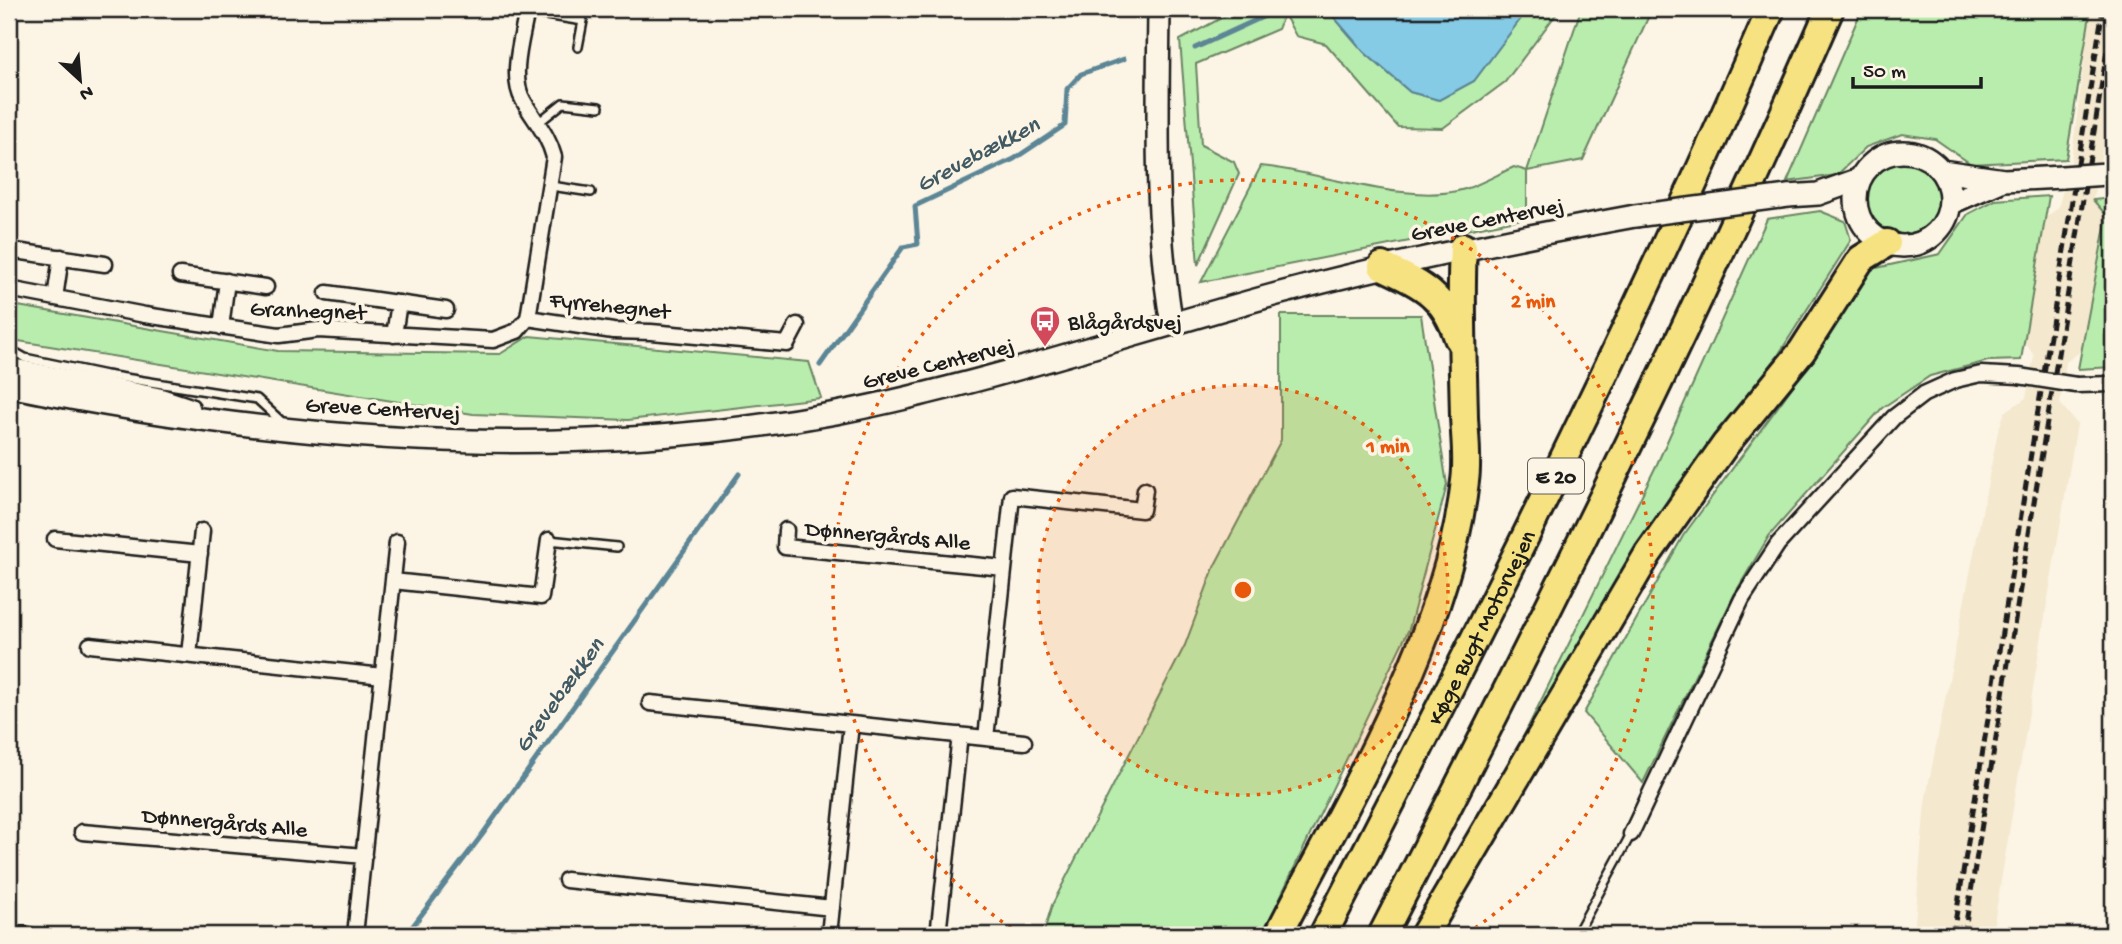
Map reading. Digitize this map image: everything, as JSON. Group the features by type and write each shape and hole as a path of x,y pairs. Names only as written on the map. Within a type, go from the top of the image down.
{"highway":[{"name":"Køge Bugt Motorvejen","path":"1323,935 1506,581 1713,145 1771,9"},
{"name":"E 20","path":"1382,935 1556,597 1759,171 1830,9"},
{"path":"1424,935 1647,554 1725,445 1802,351 1861,259 1887,243"},
{"path":"1278,935 1400,696 1429,625 1451,550 1465,480 1463,247"},
{"path":"1382,266 1424,286 1440,300 1453,321 1463,354"}],"street":[{"path":"1159,9 1159,148 1166,294 1172,324"},
{"name":"Fyrrehegnet","path":"527,10 516,80 522,98 549,139 554,157 528,317 613,331 787,344 797,325"},
{"path":"1906,151 1933,161 1942,171 1950,186 1951,202 1947,217 1929,239 1916,244 1887,243 1868,230 1857,210 1860,179 1879,158 1906,151"},
{"path":"1942,171 2004,180 2110,174"},
{"name":"Greve Centervej","path":"9,386 157,414 288,428 500,440 603,438 736,428 924,395 1382,266 1463,247 1635,216 1818,194 1860,179"},
{"path":"1951,202 2004,180"},
{"name":"Greve Centervej","path":"1818,194 1857,210"},
{"path":"9,250 105,264"},
{"path":"55,298 61,257"},
{"name":"Granhegnet","path":"180,275 265,287"},
{"name":"Granhegnet","path":"221,327 227,281"},
{"name":"Granhegnet","path":"9,289 279,335 318,330 493,340 517,331 528,317"},
{"name":"Granhegnet","path":"327,293 446,310"},
{"name":"Granhegnet","path":"394,335 399,303"},
{"name":"Greve Centervej","path":"9,369 159,399 220,420"},
{"path":"1631,834 1742,600 1778,544 1894,417 1924,394 1955,380 1981,374 2018,376 2076,385 2113,384"},
{"path":"9,395 41,392"},
{"path":"986,737 1012,496 1142,510 1145,490"},
{"name":"Dønnergårds Alle","path":"786,530 785,547 1004,568"},
{"path":"189,655 202,531"},
{"path":"55,538 200,554"},
{"path":"393,581 541,597 549,540"},
{"path":"355,935 397,542"},
{"path":"90,645 383,676"},
{"path":"650,703 1024,741"},
{"path":"829,935 851,724"},
{"path":"938,935 960,735"},
{"name":"Dønnergårds Alle","path":"82,832 364,856"},
{"path":"566,880 832,908"},
{"path":"9,933 29,935"}],"lane":[{"path":"527,10 583,21 578,47"},
{"path":"538,123 562,103 598,107"},
{"path":"551,186 591,192"},
{"path":"9,349 25,358 106,375 257,399 288,428"},
{"path":"549,540 617,547"},
{"path":"1576,935 1631,834"}],"shaded area":[{"path":"2091,9 2113,9 2113,92 2093,199 2107,216 2096,340 2066,362 2060,403 2077,424 1992,935 1914,935 1925,802 1998,431 2005,412 2026,398 2034,356 2018,331 2034,227 2058,208 2071,162"}],"green space":[{"path":"1238,9 1282,9 1284,13 1327,9 1364,52 1410,92 1439,100 1474,81 1528,9 1560,9 1505,82 1443,128 1398,127 1326,44 1296,36 1284,14 1278,29 1196,64 1201,145 1234,162 1239,174 1198,265 1180,40"},
{"path":"1581,9 1652,9 1583,160 1527,171"},
{"path":"1862,9 2091,9 2066,159 1971,164 1935,139 1902,134 1866,147 1837,175 1787,182"},
{"path":"1896,161 1910,161 1924,167 1934,177 1940,198 1938,212 1924,229 1910,235 1896,235 1882,229 1872,219 1866,205 1866,191 1872,177 1882,167"},
{"path":"1261,166 1391,191 1418,193 1443,193 1465,189 1514,167 1527,171 1527,218 1201,282"},
{"path":"2049,196 2021,360 1988,361 1930,376 1882,408 1769,536 1734,595 1643,783 1584,713 1683,536 1812,360 1872,269 1940,254 1968,214 1995,200"},
{"path":"2113,198 2113,367 2078,369 2107,216 2093,200"},
{"path":"1820,211 1845,221 1851,240 1777,357 1673,491 1505,774 1657,464 1767,219"},
{"path":"18,306 278,351 500,354 529,336 809,362 821,398 628,420 473,414 12,340"},
{"path":"1281,315 1421,315 1447,485 1409,629 1262,935 1043,935 1052,905 1185,645 1215,565 1281,440"}],"water":[{"path":"1327,9 1528,9 1474,81 1439,100 1410,92 1364,52"}],"waterway":[{"name":"Grevebækken","path":"1195,48 1280,9"},
{"name":"Grevebækken","path":"820,365 903,247 918,244 915,206 1014,159 1065,125 1067,89 1081,74 1124,59"},
{"name":"Grevebækken","path":"406,935 482,835 739,474"}],"railway":[{"path":"1953,935 2103,9"},
{"path":"1964,935 2113,14"}],"place":[{"name":"Blågårdsvej","path":"1045,348"}]}
